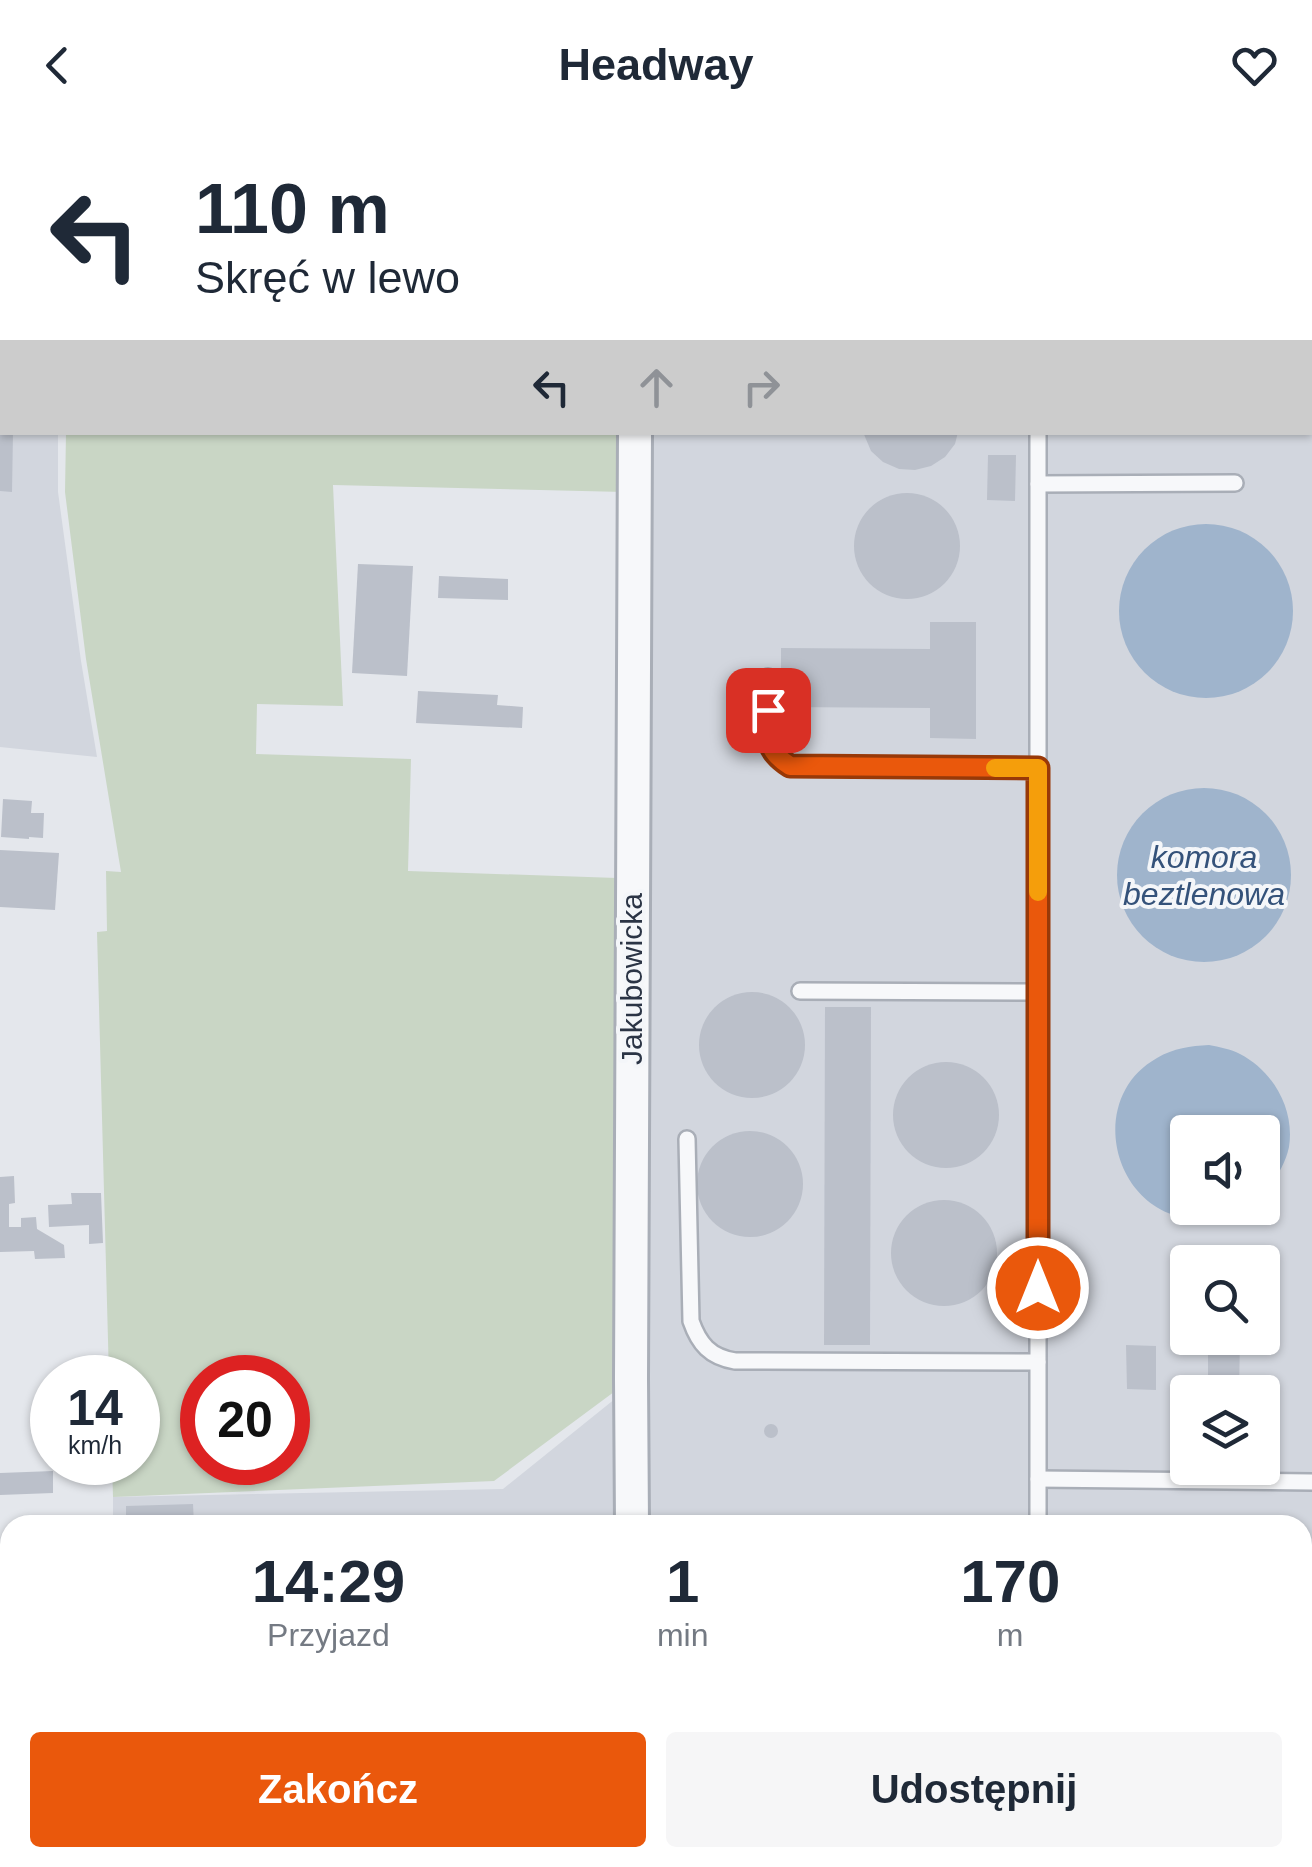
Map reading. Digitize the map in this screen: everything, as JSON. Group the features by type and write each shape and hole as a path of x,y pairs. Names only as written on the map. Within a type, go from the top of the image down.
{"street":[{"name":"Jakubowicka","path":"632,1515 635,435"}],"lane":[{"path":"1038,435 1038,1515"},
{"path":"1038,484 1236,483"},
{"path":"768,677 768,744 776,758 790,766 1038,768"},
{"path":"800,991 1038,992"},
{"path":"688,1140 691,1320 705,1349 736,1361 1038,1362"},
{"path":"1038,1479 1312,1482"}],"shaded area":[{"path":"0,435 58,435 58,492 97,757 0,747"},
{"path":"647,435 1312,435 1312,1515 641,1515"},
{"path":"621,1394 622,1515 113,1515 113,1497 503,1489"}],"green space":[{"path":"66,435 622,435 624,492 333,485 343,706 257,704 256,754 411,759 408,871 617,878 622,1386 494,1481 113,1497 113,1485 160,1485 160,1355 108,1355 97,932 107,931 106,871 121,872 86,659 65,492"}],"water":[{"path":"1206,524 1239,530 1268,549 1287,578 1293,611 1287,644 1268,673 1239,692 1206,698 1173,692 1144,673 1125,644 1119,611 1125,578 1144,549 1173,530"},
{"name":"komora beztlenowa","path":"1204,788 1237,794 1266,813 1285,842 1291,875 1285,908 1266,937 1237,956 1204,962 1171,956 1142,937 1123,908 1117,875 1123,842 1142,813 1171,794"},
{"path":"1189,1047 1229,1049 1262,1070 1285,1105 1289,1147 1280,1170 1280,1115 1170,1115 1170,1213 1144,1197 1127,1176 1118,1151 1115,1125 1121,1099 1135,1076 1157,1058"}],"building":[{"path":"0,435 13,435 12,492 0,491"},
{"path":"864,435 957,435 945,457 915,470 899,469 871,451"},
{"path":"988,455 1016,455 1015,501 987,500"},
{"path":"907,493 927,497 944,509 956,526 960,546 956,566 944,583 927,595 907,599 887,595 870,583 858,566 854,546 858,526 870,509 887,497"},
{"path":"358,564 413,566 407,676 352,673"},
{"path":"439,576 508,579 508,600 438,598"},
{"path":"930,622 976,622 976,739 930,738 930,708 781,707 781,648 930,649"},
{"path":"418,691 498,695 497,705 523,707 522,728 416,723"},
{"path":"3,799 32,801 31,813 44,813 43,838 1,837"},
{"path":"0,850 59,853 55,910 0,907"},
{"path":"752,992 772,996 789,1008 801,1025 805,1045 801,1065 789,1082 772,1094 752,1098 732,1094 715,1082 703,1065 699,1045 703,1025 715,1008 732,996"},
{"path":"825,1007 871,1007 870,1345 824,1345"},
{"path":"946,1062 966,1066 983,1078 995,1095 999,1115 995,1135 983,1152 966,1164 946,1168 926,1164 909,1152 897,1135 893,1115 897,1095 909,1078 926,1066"},
{"path":"750,1131 770,1135 787,1147 799,1164 803,1184 799,1204 787,1221 770,1233 750,1237 730,1233 713,1221 701,1204 697,1184 701,1164 713,1147 730,1135"},
{"path":"14,1176 15,1203 9,1204 9,1227 21,1227 21,1218 36,1217 37,1229 64,1245 65,1258 35,1259 34,1251 0,1252 0,1177"},
{"path":"71,1193 101,1193 103,1243 89,1244 89,1225 49,1227 48,1205 72,1204"},
{"path":"944,1200 964,1204 981,1216 993,1233 997,1253 993,1273 981,1290 964,1302 944,1306 924,1302 907,1290 895,1273 891,1253 895,1233 907,1216 924,1204"},
{"path":"1126,1345 1156,1346 1156,1390 1127,1389"},
{"path":"1208,1355 1240,1355 1239,1375 1208,1375"},
{"path":"771,1424 778,1431 771,1438 764,1431"},
{"path":"30,1472 30,1485 53,1485 53,1493 0,1495 0,1473"},
{"path":"193,1504 194,1515 126,1515 126,1506"}],"slow traffic":[{"path":"995,768 1038,768 1038,892"}],"route":[{"path":"768,710 768,744 776,758 790,766 1038,768 1038,1288"}]}
